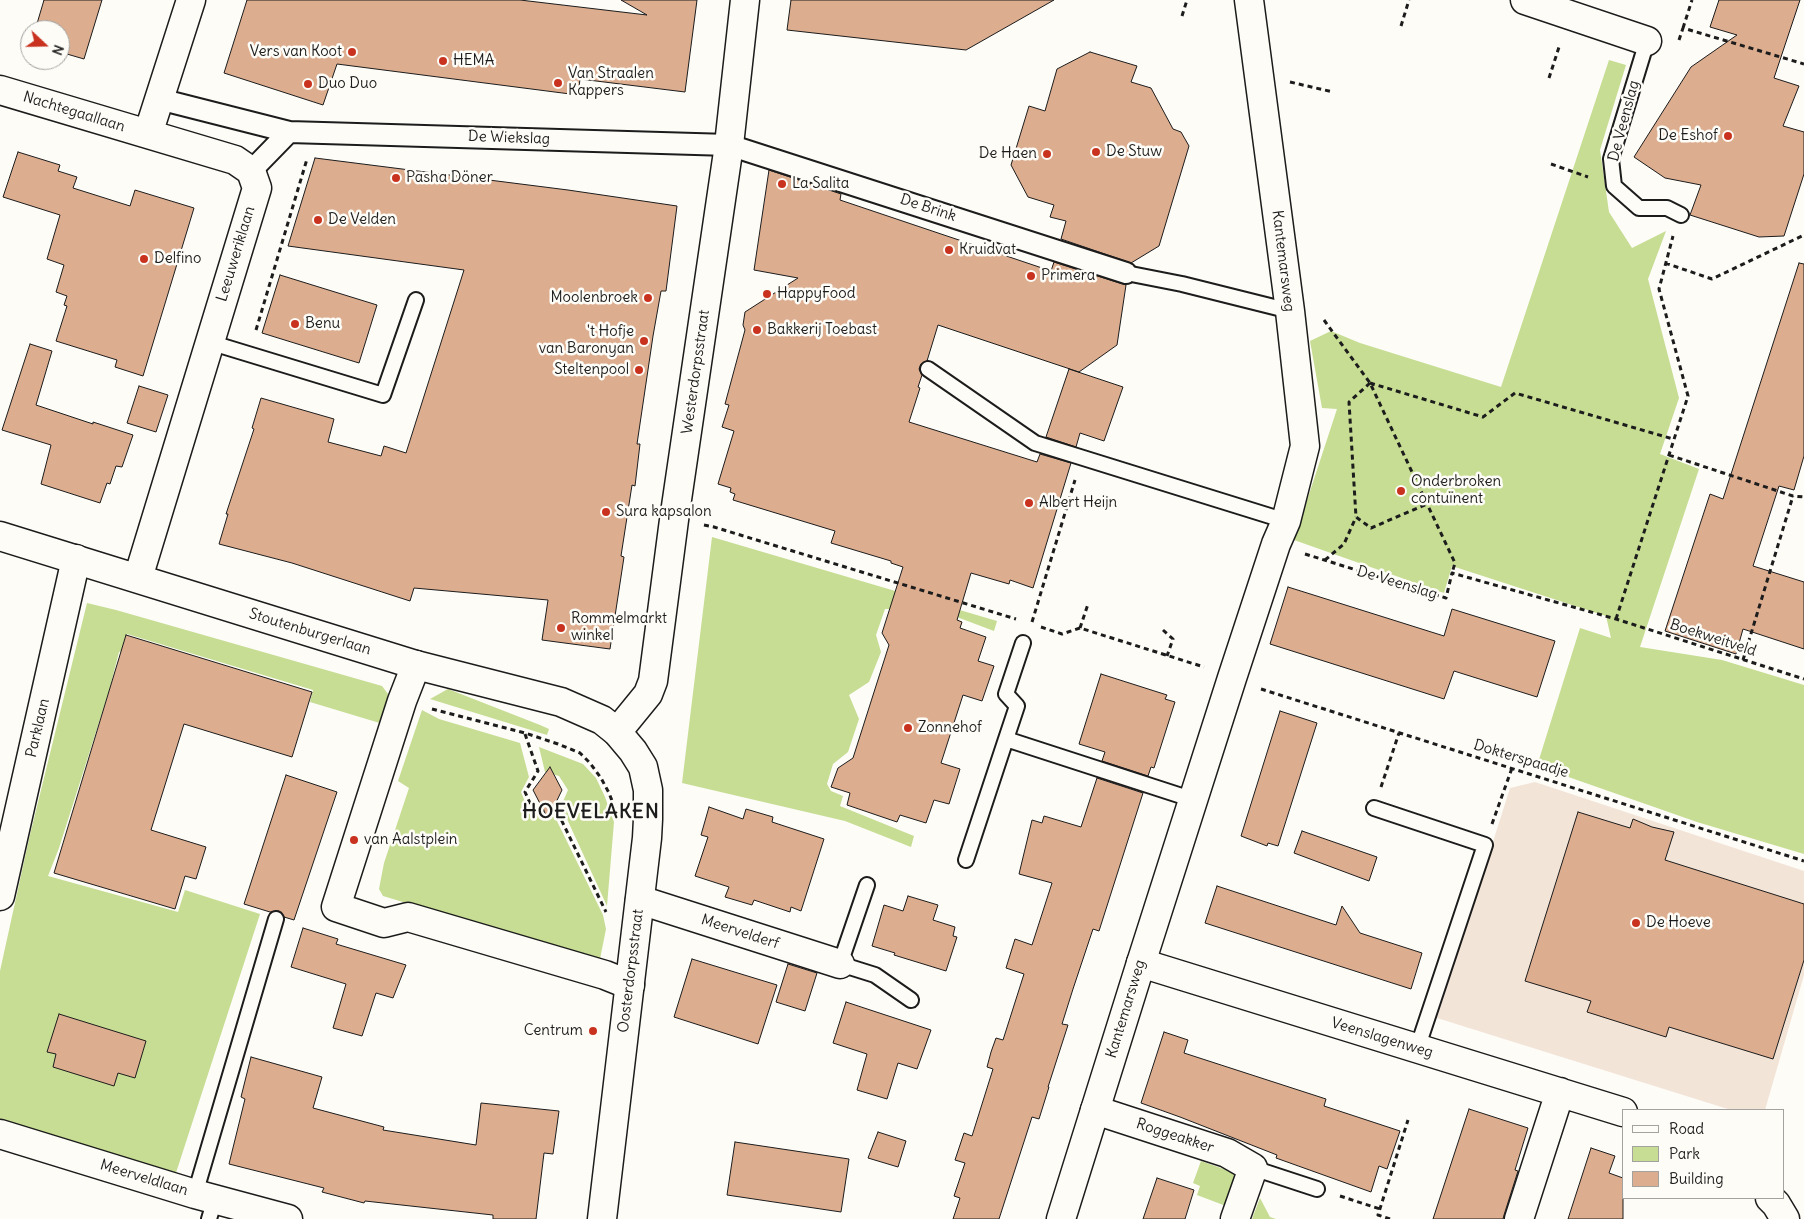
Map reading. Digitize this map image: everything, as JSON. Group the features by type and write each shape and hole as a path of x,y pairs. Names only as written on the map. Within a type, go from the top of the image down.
{"street":[{"path":"191,0 148,134 235,160 251,171 289,132"},
{"name":"Westerdorpsstraat","path":"617,732 648,694 653,682 674,520 729,144 745,0"},
{"name":"Kantemarsweg","path":"1061,1219 1140,963 1281,533 1305,446 1290,311 1249,0"},
{"path":"1525,0 1647,40"},
{"name":"Nachtegaallaan","path":"0,90 148,134"},
{"name":"De Wiekslag","path":"159,99 289,132 729,144"},
{"name":"De Brink","path":"729,144 1126,273"},
{"name":"Leeuweriklaan","path":"138,578 257,188 251,171"},
{"name":"Stoutenburgerlaan","path":"0,536 416,665 561,702 602,720 617,732"},
{"name":"Parklaan","path":"0,896 76,559"},
{"path":"416,665 402,701 336,907 384,923 408,917 605,975 630,985"},
{"name":"Oosterdorpsstraat","path":"602,1219 648,838 648,790 643,767 634,752 617,732"},
{"name":"Meervelderf","path":"640,900 840,964"},
{"name":"Veenslagenweg","path":"1140,963 1622,1112"},
{"path":"1519,1219 1560,1092"},
{"name":"Roggeakker","path":"1095,1110 1227,1153 1254,1168"},
{"name":"Meerveldlaan","path":"0,1134 206,1204 288,1219"},
{"path":"1235,1219 1254,1168"},
{"path":"1771,1199 1785,1219"}],"lane":[{"name":"De Veenslag","path":"1614,186 1611,159 1647,40"},
{"path":"1614,186 1639,208 1668,208 1681,214"},
{"path":"1126,273 1182,284 1290,311"},
{"path":"209,342 383,395 416,300"},
{"path":"928,369 1035,443 1082,458 1281,533"},
{"path":"966,860 1016,706 1006,694 1023,643"},
{"path":"1006,739 1194,800"},
{"path":"1374,808 1485,845 1417,1049"},
{"path":"867,885 840,964 875,975 911,1000"},
{"path":"206,1204 276,919"},
{"name":"Roggeakker","path":"1254,1168 1316,1188"}],"path":[{"path":"1182,16 1187,0"},
{"path":"1401,26 1409,0"},
{"path":"1647,40 1676,48 1692,0"},
{"path":"1683,28 1804,64"},
{"path":"249,354 316,132"},
{"path":"1551,164 1614,186"},
{"path":"1616,619 1688,396 1659,289 1665,263 1681,214"},
{"path":"1665,263 1712,279 1804,234"},
{"path":"1324,320 1370,384 1455,563 1452,573"},
{"path":"1370,384 1483,417 1514,393 1673,439"},
{"path":"1325,561 1344,544 1356,518 1349,402 1370,384"},
{"path":"1669,455 1792,496 1804,497"},
{"path":"1031,624 1082,458"},
{"path":"1743,660 1792,496"},
{"path":"1356,518 1371,528 1427,504"},
{"path":"674,520 714,527 1019,620"},
{"name":"De Veenslag","path":"1281,533 1325,561 1446,598 1452,573 1616,619"},
{"path":"1025,622 1062,634 1080,628 1088,604"},
{"name":"Boekweitveld","path":"1616,619 1804,679"},
{"name":"Dokterspaadje","path":"1080,628 1269,692 1804,861"},
{"path":"1162,630 1173,639 1167,656"},
{"path":"402,701 525,733 580,753 590,762 601,778 617,815"},
{"path":"525,733 538,771 525,792 533,810 558,813 607,914"},
{"path":"1374,808 1399,733"},
{"path":"1485,845 1512,768"},
{"path":"1390,1219 1378,1215 1408,1120"},
{"path":"1316,1188 1380,1209"}],"shaded area":[{"name":"De Hoeve","path":"1535,782 1804,871 1804,975 1765,1109 1728,1109 1437,1018 1510,788"}],"green space":[{"path":"1609,60 1626,65 1600,150 1609,212 1632,248 1666,231 1648,279 1679,398 1660,454 1699,469 1640,647 1722,660 1804,685 1804,854 1697,822 1537,766 1580,628 1611,638 1606,616 1452,566 1444,593 1294,540 1337,409 1322,408 1310,341 1331,331 1360,343 1501,387"},
{"path":"712,537 997,621 994,631 909,599 894,609 885,609 876,635 881,652 869,682 849,695 859,719 848,752 833,764 827,784 831,791 843,796 840,806 914,836 911,847 845,821 682,783"},
{"path":"87,603 382,686 388,694 383,724 310,702 313,690 127,634 122,651 119,652 109,691 59,848 48,876 178,912 185,890 260,914 173,1182 0,1128 0,971 29,839"},
{"path":"448,689 549,729 547,735 430,699"},
{"path":"422,710 439,719 520,743 529,777 521,792 530,814 555,817 603,915 606,929 600,959 596,960 383,896 379,889 384,863 409,788 398,781"},
{"path":"539,747 583,764 596,778 605,797 614,822 607,906 561,806 568,790 559,776 545,772"},
{"path":"1201,1161 1238,1174 1226,1206 1197,1195 1200,1186 1193,1183"},
{"path":"1260,1198 1270,1217 1276,1219 1252,1219"}],"building":[{"path":"44,0 102,0 84,59 70,55 70,20 38,20"},
{"path":"247,0 520,0 647,15 621,0 697,0 685,92 580,79 578,95 337,64 323,105 224,73"},
{"path":"791,0 1054,0 966,50 787,30"},
{"path":"1719,0 1800,0 1774,78 1799,86 1783,126 1804,132 1804,174 1784,236 1759,237 1690,215 1701,185 1665,178 1634,157 1691,67 1737,35 1710,27"},
{"path":"1090,52 1137,66 1131,82 1151,88 1173,129 1181,132 1189,146 1159,246 1131,263 1061,239 1066,221 1050,217 1054,205 1028,197 1011,165 1029,106 1045,111 1057,69"},
{"path":"18,152 60,165 58,171 77,177 73,188 130,206 135,190 194,208 143,376 115,367 117,360 56,341 67,306 64,305 67,296 56,292 64,265 47,259 60,215 3,197"},
{"path":"315,158 568,190 677,206 666,291 661,291 653,336 637,444 640,444 635,486 632,485 621,556 624,557 610,649 542,640 548,600 414,588 410,601 292,563 219,544 228,514 226,514 254,429 252,428 261,398 334,419 328,442 381,456 384,446 406,453 464,270 288,246"},
{"path":"769,170 841,194 840,200 1051,271 1054,262 1126,285 1117,345 1079,372 938,325 927,361 921,364 919,369 922,375 918,387 920,388 909,422 1037,462 1040,454 1071,463 1033,588 1010,580 1009,584 971,573 957,620 962,622 960,628 986,637 978,661 994,666 982,701 963,695 941,763 960,769 949,804 934,800 926,823 900,815 897,822 847,805 850,793 831,787 838,768 853,758 889,645 882,633 903,567 891,563 891,561 831,543 835,531 733,500 735,494 730,492 731,488 718,484 734,431 722,427 729,405 725,404 745,330 743,325 745,312 798,278 754,270"},
{"path":"1799,263 1804,264 1804,456 1794,490 1779,486 1753,566 1804,582 1804,649 1743,629 1736,654 1665,631 1710,494 1723,499"},
{"path":"280,275 377,305 359,363 262,333"},
{"path":"30,344 52,351 36,405 133,435 122,467 116,466 110,484 107,483 100,503 41,484 51,445 2,430"},
{"path":"1069,369 1123,387 1104,441 1080,433 1076,447 1046,437"},
{"path":"139,386 168,395 156,432 127,423"},
{"path":"1288,587 1444,636 1452,609 1555,641 1537,697 1454,671 1444,699 1270,644"},
{"path":"126,635 312,692 292,757 184,724 151,830 206,847 196,879 185,876 175,909 54,873"},
{"path":"1101,674 1167,695 1165,699 1175,702 1154,768 1151,767 1148,776 1102,761 1105,752 1079,744"},
{"path":"1280,711 1317,723 1278,846 1268,843 1267,846 1241,836"},
{"path":"550,767 562,790 548,819 533,790"},
{"path":"286,775 337,792 294,920 284,917 279,911 270,912 244,904"},
{"path":"1097,778 1143,793 1099,931 1093,929 1073,989 1062,1024 1068,1025 1039,1119 1032,1117 999,1219 953,1219 960,1198 954,1196 965,1163 955,1160 964,1133 972,1136 993,1069 987,1067 991,1052 996,1038 1003,1040 1024,974 1006,968 1015,939 1032,945 1052,883 1019,874 1032,820 1042,823 1044,816 1081,827"},
{"path":"709,807 743,819 746,809 773,817 772,822 824,839 801,911 791,907 790,912 754,900 752,905 725,897 729,887 695,876 708,837 701,835"},
{"path":"1578,812 1630,828 1633,819 1652,827 1674,832 1665,860 1804,904 1804,960 1773,1059 1669,1027 1666,1037 1587,1012 1591,1001 1525,981"},
{"path":"1302,831 1377,857 1369,881 1294,853"},
{"path":"1217,886 1336,925 1342,906 1360,933 1422,953 1411,989 1205,923"},
{"path":"908,896 938,905 933,920 955,927 953,936 957,937 946,971 872,946 884,905 903,911"},
{"path":"303,928 338,939 336,944 406,965 393,998 376,993 362,1036 333,1028 346,984 291,967"},
{"path":"692,959 777,985 758,1044 674,1017"},
{"path":"788,964 817,973 805,1011 776,1002"},
{"path":"846,1002 931,1030 917,1069 898,1063 887,1099 857,1090 867,1054 833,1043"},
{"path":"59,1014 146,1041 135,1078 118,1073 114,1086 53,1067 56,1054 47,1052"},
{"path":"1164,1032 1188,1040 1184,1053 1326,1099 1324,1106 1400,1131 1387,1169 1379,1166 1371,1192 1276,1158 1277,1155 1141,1103"},
{"path":"251,1057 322,1077 313,1108 384,1127 383,1130 476,1145 481,1103 559,1111 553,1154 544,1153 536,1219 493,1219 493,1215 365,1201 364,1203 322,1192 324,1188 229,1164 245,1099 241,1097"},
{"path":"1469,1109 1528,1128 1515,1170 1518,1171 1503,1219 1433,1219"},
{"path":"878,1132 906,1141 898,1167 868,1158"},
{"path":"735,1142 849,1159 841,1212 727,1195"},
{"path":"1591,1148 1615,1156 1609,1173 1622,1178 1623,1219 1568,1219"},
{"path":"1157,1178 1194,1190 1185,1219 1143,1219"}],"place":[{"name":"Vers van Koot","path":"352,52"},
{"name":"HEMA","path":"443,61"},
{"name":"Van Straalen Kappers","path":"558,83"},
{"name":"Duo Duo","path":"308,84"},
{"name":"De Eshof","path":"1728,136"},
{"name":"De Stuw","path":"1096,152"},
{"name":"De Haen","path":"1047,154"},
{"name":"Pasha Döner","path":"396,178"},
{"name":"La Salita","path":"782,184"},
{"name":"De Velden","path":"318,220"},
{"name":"Kruidvat","path":"949,250"},
{"name":"Delfino","path":"144,259"},
{"name":"Primera","path":"1031,276"},
{"name":"HappyFood","path":"767,294"},
{"name":"Moolenbroek","path":"648,298"},
{"name":"Benu","path":"295,324"},
{"name":"Bakkerij Toebast","path":"757,330"},
{"name":"'t Hofje van Baronyan","path":"644,341"},
{"name":"Steltenpool","path":"639,370"},
{"name":"Onderbroken contuïnent","path":"1401,491"},
{"name":"Albert Heijn","path":"1029,503"},
{"name":"Sura kapsalon","path":"606,512"},
{"name":"Rommelmarkt winkel","path":"561,628"},
{"name":"Zonnehof","path":"908,728"},
{"name":"van Aalstplein","path":"354,840"},
{"name":"De Hoeve","path":"1636,923"},
{"name":"Centrum","path":"593,1031"}],"district":[{"name":"HOEVELAKEN","path":"591,812"}]}
